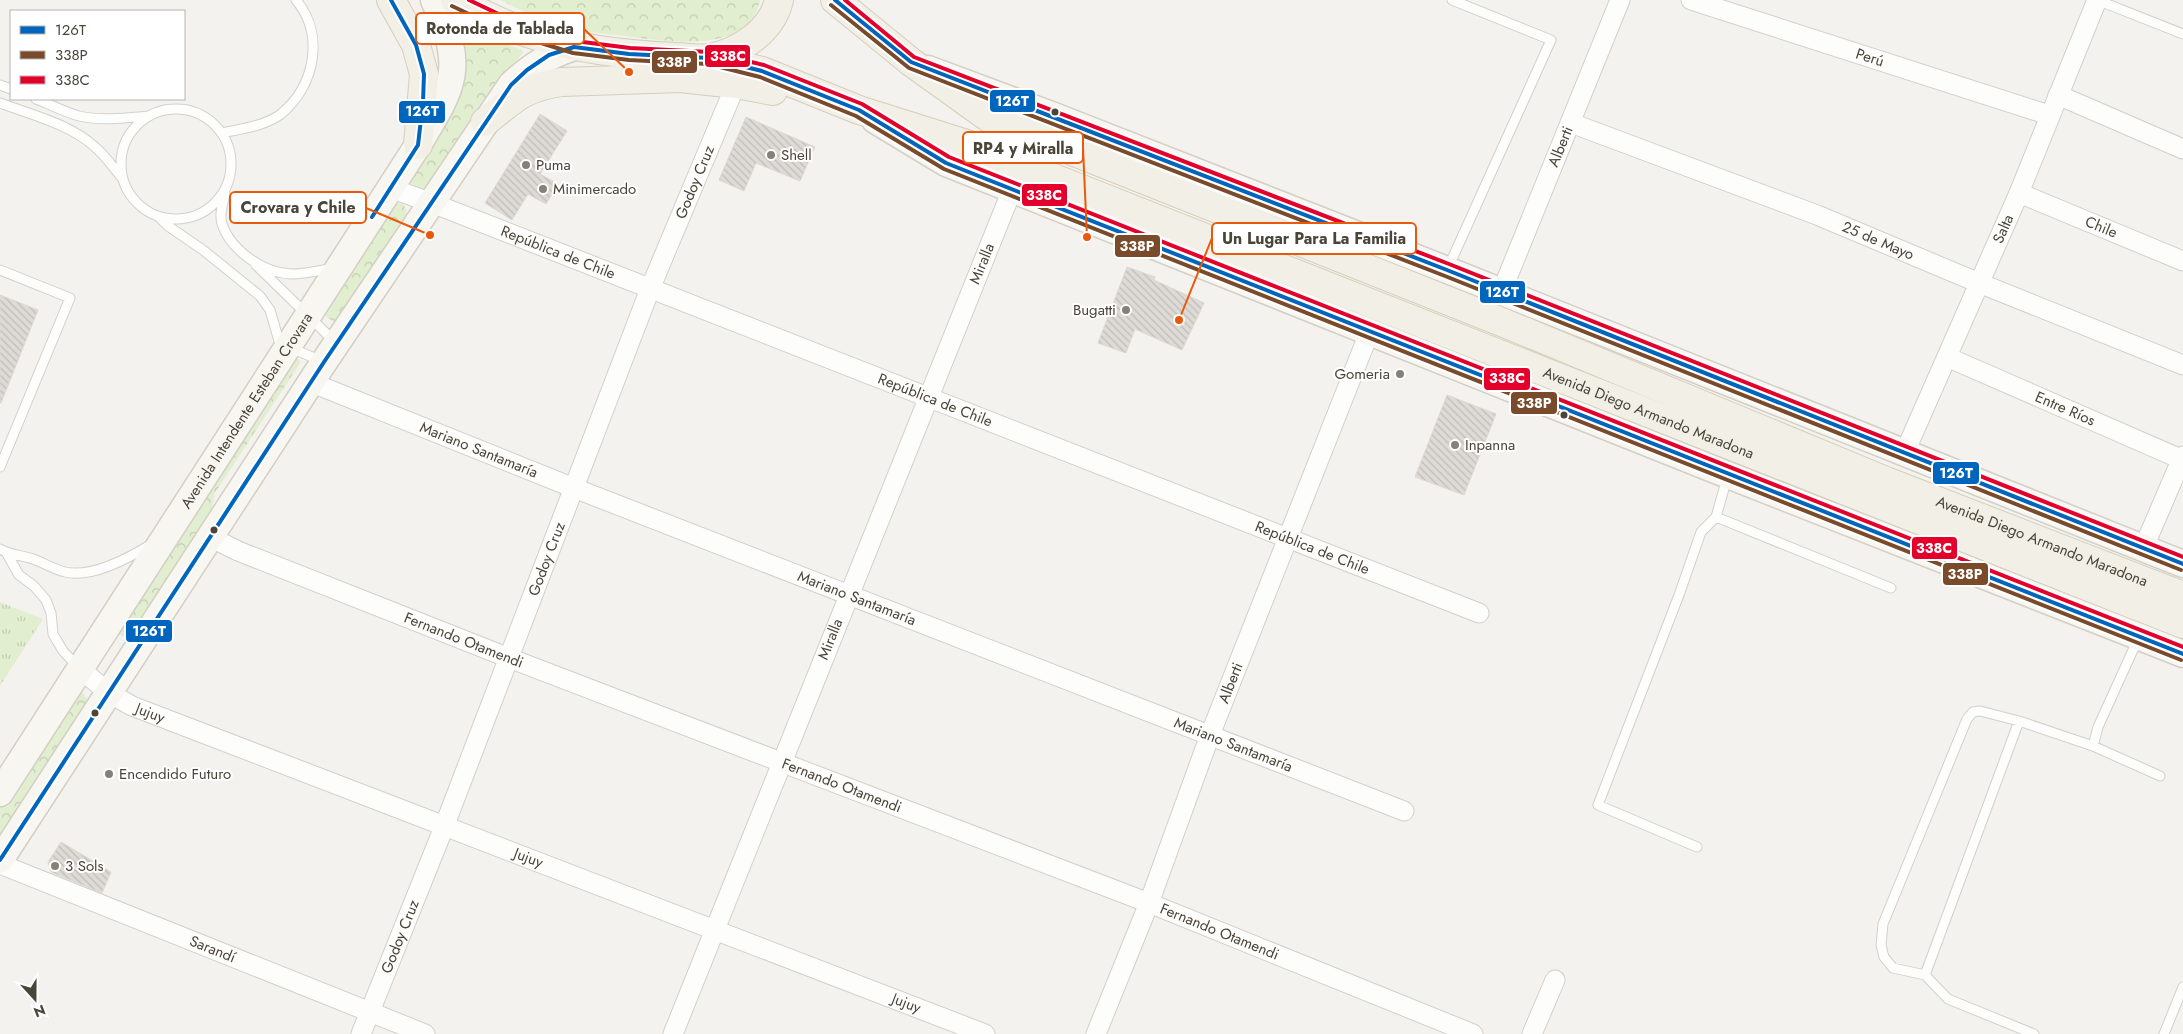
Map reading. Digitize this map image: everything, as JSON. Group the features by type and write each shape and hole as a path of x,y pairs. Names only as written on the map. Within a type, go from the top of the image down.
{"main road":[{"path":"391,0 416,45 424,74 418,145"},
{"path":"444,6 574,47 629,54 709,58 744,45 757,36 770,22 779,0"},
{"name":"Avenida Diego Armando Maradona","path":"849,5 911,62 989,118 1509,325 1886,481 2183,596"},
{"name":"Avenida Diego Armando Maradona","path":"709,58 762,71 852,107 970,145 2183,624"},
{"path":"485,122 527,90 544,84 562,82 680,78 736,84 852,107"},
{"path":"2114,596 2183,642"}],"street":[{"name":"Alberti","path":"1501,294 1620,0"},
{"name":"Perú","path":"1691,0 1712,3 2049,115"},
{"name":"Salta","path":"1904,454 2019,193 2097,0"},
{"name":"Avenida Intendente Esteban Crovara","path":"0,793 165,535 308,317 442,105 454,66 444,6"},
{"path":"0,862 324,362 511,85 527,70 549,55 574,47"},
{"name":"Avenida Diego Armando Maradona","path":"911,62 1447,270 1501,294 2183,564"},
{"name":"Godoy Cruz","path":"361,1034 444,827 650,289 736,84"},
{"path":"2058,95 2183,149"},
{"name":"Avenida Diego Armando Maradona","path":"852,107 946,163 1728,476 2183,654"},
{"name":"25 de Mayo","path":"1571,123 1817,215 2183,365"},
{"name":"República de Chile","path":"390,188 1478,613"},
{"name":"Miralla","path":"673,1034 926,398 1012,190"},
{"name":"Chile","path":"2019,193 2183,261"},
{"name":"Alberti","path":"1096,1034 1149,903 1210,735 1289,539 1369,332"},
{"name":"Entre Ríos","path":"1948,357 2183,458"},
{"name":"Mariano Santamaría","path":"324,362 574,488 1404,811"},
{"path":"2143,549 2183,458"},
{"name":"Fernando Otamendi","path":"210,537 238,551 509,658 1149,903 1473,1034"},
{"name":"Jujuy","path":"79,668 108,693 132,706 444,827 715,928 984,1034"},
{"name":"Sarandí","path":"0,862 425,1034"},
{"path":"1532,1034 1555,980"}],"lane":[{"path":"222,132 257,125 280,115 298,96 311,70 314,48 311,25 296,0"},
{"path":"1447,270 1551,40 1452,0"},
{"path":"2097,0 2183,34"},
{"path":"39,100 91,118 111,119 149,116 165,110 181,109 204,117 222,132 230,149 231,167 221,213 222,223 231,241 308,317 324,362"},
{"path":"0,103 70,130 85,139 97,148 124,179"},
{"path":"149,116 135,128 125,143 121,161 124,179 131,195 142,207 158,216 168,226 231,271 260,296 270,310 279,341 288,347 324,362"},
{"path":"158,216 190,217 206,210 218,199 227,185"},
{"path":"255,264 291,274 339,267"},
{"path":"0,270 70,298 0,467"},
{"path":"1697,847 1598,805 1679,595 1700,532 1716,517 1728,476"},
{"path":"1716,517 1891,588"},
{"path":"3,551 32,558 65,572 86,574 94,569 125,560 165,535"},
{"path":"3,551 18,575 34,586 46,600 51,613 53,634 63,651 79,668"},
{"path":"2093,746 2098,727 2139,636"},
{"path":"2034,1034 1948,999 1925,975 1894,968 1884,957 1881,945 1883,924 1967,719 1973,712 1980,711 2019,722 2093,746 2160,776"},
{"path":"1925,975 2019,722"},
{"path":"2164,1034 2183,987"}],"green space":[{"path":"501,0 760,0 753,18 740,30 723,37 704,41 682,42 575,29 537,17"},
{"path":"455,19 487,37 522,50 523,53 496,82 429,186 419,190 411,183 410,176"},
{"path":"395,203 403,204 407,211 406,218 336,322 330,320 326,315 324,307"},
{"path":"295,357 300,361 299,365 215,493 210,519 131,636 125,637 118,634"},
{"path":"0,602 43,619 0,686"},
{"path":"83,693 87,699 86,709 0,839 0,803 76,694"}],"building":[{"path":"540,114 567,131 540,174 558,184 546,204 528,194 512,220 485,203"},
{"name":"Shell","path":"746,117 815,147 800,181 756,163 744,191 719,180"},
{"path":"1127,267 1155,277 1154,280 1204,303 1182,350 1135,329 1126,353 1098,343"},
{"path":"0,295 38,310 1,403 0,403"},
{"name":"Inpanna","path":"1447,395 1496,414 1464,495 1415,477"},
{"path":"61,842 111,872 102,893 51,872 48,862"}],"transit line":[{"name":"126T","path":"372,217 418,145 423,102 424,74 416,45 391,0"},
{"name":"338C","path":"469,0 513,21 575,41 630,48 710,52 764,65 862,104 949,157 2183,647"},
{"name":"126T","path":"835,0 911,62 1447,270 2183,564"},
{"name":"338C","path":"845,0 914,57 1449,264 2183,557"},
{"name":"338P","path":"831,5 909,68 1445,276 2181,570"},
{"name":"338P","path":"452,6 509,33 573,53 629,60 708,64 760,77 856,116 944,169 2181,660"},
{"name":"126T","path":"0,860 324,362 511,85 527,70 549,55 574,47 629,54 709,58 762,71 859,110 946,163 2183,654"}],"place":[{"name":"Rotonda de Tablada","path":"629,72"},
{"name":"Shell","path":"771,155"},
{"name":"Puma","path":"526,165"},
{"name":"Minimercado","path":"543,189"},
{"name":"Crovara y Chile","path":"430,235"},
{"name":"RP4 y Miralla","path":"1087,237"},
{"name":"Bugatti","path":"1126,310"},
{"name":"Un Lugar Para La Familia","path":"1179,320"},
{"name":"Gomeria","path":"1400,374"},
{"name":"Inpanna","path":"1455,445"},
{"name":"Encendido Futuro","path":"109,774"},
{"name":"3 Sols","path":"55,866"}]}
